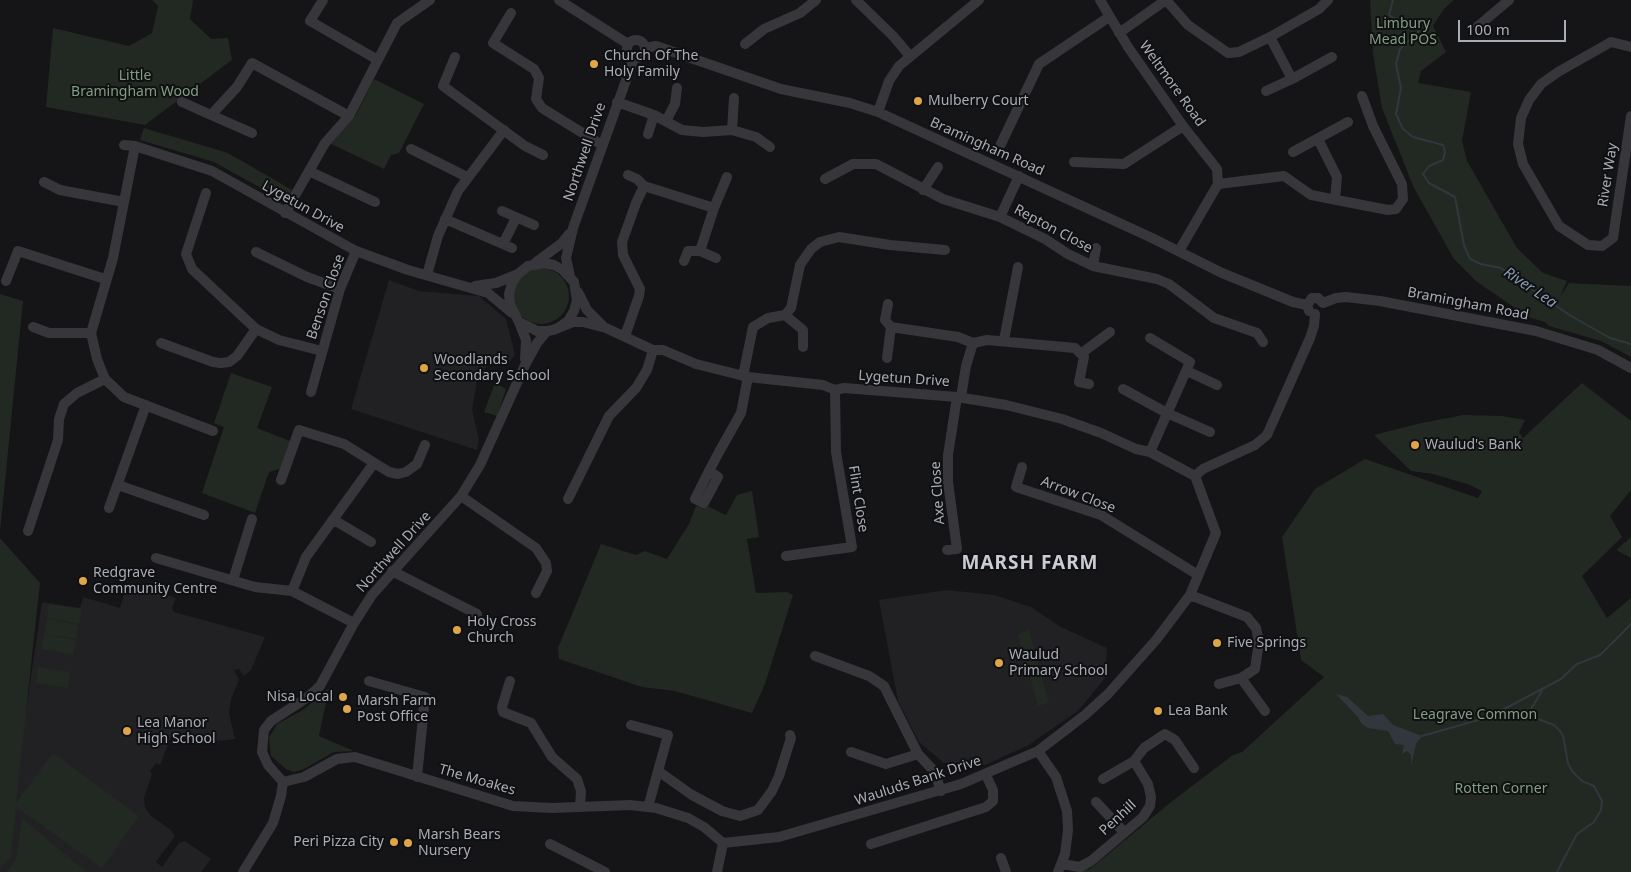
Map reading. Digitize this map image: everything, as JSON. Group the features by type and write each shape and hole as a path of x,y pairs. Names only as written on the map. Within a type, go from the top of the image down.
{"street":[{"path":"323,0 305,18 378,60"},
{"path":"285,213 325,142 349,116 397,23 417,4 430,0"},
{"path":"559,0 628,44"},
{"path":"745,44 764,29 800,13 816,0"},
{"path":"856,0 881,22 910,56"},
{"name":"Weltmore Road","path":"1100,0 1119,33 1183,126 1217,169 1218,184"},
{"path":"1119,33 1166,0 1188,25 1228,53 1239,52 1319,9 1328,0"},
{"path":"1477,27 1509,0"},
{"path":"878,112 889,82 899,66 974,2"},
{"path":"511,13 493,43 534,69 539,78 536,99 542,108 602,145"},
{"path":"1000,144 1039,64 1109,17"},
{"path":"1270,37 1292,79"},
{"path":"632,40 643,42 645,48 642,56 634,58 627,52 628,44 632,40"},
{"name":"River Way","path":"1631,46 1611,42 1541,84 1529,100 1521,118 1518,144 1523,164 1559,226 1588,245 1602,246 1613,238 1631,116"},
{"name":"Bramingham Road","path":"645,48 656,46 781,89 850,103 878,112 1019,176 1222,273 1301,305 1307,305"},
{"path":"1266,91 1292,79 1332,56"},
{"path":"455,57 443,86 543,156"},
{"name":"Northwell Drive","path":"570,276 566,258 574,228 634,58"},
{"path":"211,115 237,87 252,63 349,116"},
{"path":"666,121 674,104 677,88"},
{"path":"1179,251 1218,184 1284,176 1308,194 1392,211 1403,199 1402,184 1399,174 1373,126 1362,96"},
{"path":"732,130 734,98"},
{"path":"182,102 252,133"},
{"path":"617,102 654,115 682,130 732,130 756,137 770,148"},
{"path":"648,134 654,115"},
{"path":"1293,152 1348,122"},
{"path":"1074,162 1124,164 1183,126"},
{"path":"427,275 438,236 466,177 504,130"},
{"path":"1318,139 1337,177 1334,200"},
{"name":"Lygetun Drive","path":"124,202 129,145 212,171 356,251 427,275 471,286"},
{"path":"411,149 466,177"},
{"name":"Repton Close","path":"825,178 853,164 876,164 943,200 1000,217 1045,238 1068,254 1093,266 1157,279 1169,284 1214,318 1257,333 1264,342"},
{"path":"923,190 938,167"},
{"path":"309,171 374,202"},
{"path":"628,175 637,179 644,186 714,208"},
{"name":"Repton Close","path":"1000,217 1019,176"},
{"path":"700,251 714,208 727,177"},
{"path":"44,182 60,190 124,202 113,258 105,279 91,334 105,379 124,397 213,431"},
{"path":"625,336 640,296 640,289 623,255 622,242 644,186"},
{"name":"Benson Close","path":"206,193 186,254 192,269 256,329 279,340 322,351"},
{"path":"502,211 534,225"},
{"path":"445,219 507,246 516,218"},
{"path":"471,286 496,282 518,274 562,243 574,228"},
{"path":"709,471 741,413 753,327 768,318 784,315 791,308 804,257 811,249 828,238 839,237 890,245 945,250"},
{"name":"Repton Close","path":"1093,266 1096,248"},
{"name":"Benson Close","path":"311,392 340,289 356,251"},
{"path":"684,261 688,251 700,251 716,258"},
{"path":"6,280 18,252 105,279"},
{"path":"256,252 306,277 340,289"},
{"path":"534,264 554,265 570,276"},
{"path":"1004,340 1018,267"},
{"path":"516,318 509,294 518,274"},
{"name":"Lygetun Drive","path":"570,276 587,310 606,328"},
{"path":"471,286 488,293 516,318 537,331 547,331"},
{"path":"558,328 568,321 574,312 577,300 576,289"},
{"name":"Bramingham Road","path":"1324,303 1336,298 1346,297 1380,301 1536,331 1598,350 1631,368"},
{"path":"1315,298 1324,303 1322,311 1315,314 1310,312 1307,305 1310,300 1315,298"},
{"path":"887,358 891,327 886,320 888,304"},
{"path":"1195,476 1203,469 1255,445 1267,435 1310,338 1315,314"},
{"path":"784,315 802,330 803,347"},
{"name":"Northwell Drive","path":"516,318 526,340 525,365"},
{"name":"Lygetun Drive","path":"547,331 573,322 583,322 606,328 653,350 664,350 692,362 746,377 823,385 835,390 844,388 959,397 1006,405 1062,419 1141,451 1150,452 1195,476"},
{"path":"33,327 49,333 91,334"},
{"path":"891,327 958,337 974,342 1004,340 1075,348 1084,357 1079,382 1089,384"},
{"path":"161,343 213,362 229,362 237,356 256,329"},
{"name":"Northwell Drive","path":"283,782 268,765 262,752 264,730 271,721 308,697 320,686 354,623 392,571 426,538 461,496 480,465 525,365 547,331"},
{"path":"1082,353 1110,332"},
{"path":"1150,338 1190,362 1150,452"},
{"path":"959,397 974,342"},
{"path":"568,499 609,416 636,388 647,370 653,350"},
{"path":"1187,371 1217,384"},
{"path":"28,531 58,440 59,419 64,404 77,392 105,379"},
{"name":"Flint Close","path":"786,556 852,547 836,452 835,390"},
{"path":"1123,390 1167,413 1210,432"},
{"name":"Axe Close","path":"947,550 957,549 948,482 948,455 959,397"},
{"path":"109,508 146,405"},
{"path":"281,480 299,430 344,444 389,472 406,472 422,458 425,445"},
{"path":"292,591 306,557 374,463"},
{"name":"Arrow Close","path":"1022,466 1016,487 1101,515 1198,575"},
{"name":"Wauluds Bank Drive","path":"723,843 779,837 941,791 986,775 1038,751 1085,715 1108,694 1156,640 1190,594 1216,533 1195,476"},
{"path":"118,485 204,515"},
{"path":"461,496 536,548 546,562 547,571 536,593"},
{"path":"233,580 252,519"},
{"path":"334,520 371,542"},
{"path":"156,558 255,587 292,591 354,623"},
{"path":"392,571 477,614"},
{"path":"1190,594 1247,617 1256,628 1259,642 1255,669 1241,678 1219,684"},
{"path":"815,656 870,676 884,686 918,754 934,771 941,791"},
{"path":"1241,678 1266,711"},
{"path":"369,681 425,697 417,777"},
{"path":"510,681 502,707 503,712 528,722 547,738 552,757 576,779 581,791 580,806"},
{"path":"631,725 668,735 648,807"},
{"path":"1103,779 1134,761 1144,748 1165,734 1175,740 1194,768"},
{"path":"658,771 692,795 722,811 740,816 758,810 772,791 780,776 791,738 790,735"},
{"path":"1038,751 1056,777 1067,811 1068,830 1060,868"},
{"path":"851,752 886,764 918,754"},
{"name":"The Moakes","path":"283,782 304,777 337,759 361,758 504,804 529,808 580,806 648,807 688,818 704,827 723,843"},
{"name":"Penhill","path":"1060,868 1080,867 1092,861 1143,817 1150,806 1152,797 1148,784 1134,761"},
{"path":"872,844 986,807 993,801 993,790 986,775"},
{"path":"243,872 273,823 278,811 283,782"},
{"path":"1096,802 1124,832"},
{"path":"717,872 723,843"},
{"path":"550,844 605,872"},
{"path":"1001,858 1006,872"}],"shaded area":[{"name":"Woodlands Secondary School","path":"389,280 419,291 479,296 506,319 515,355 510,361 499,355 478,375 472,410 479,439 477,450 351,409"},
{"name":"Lea Manor High School","path":"126,587 157,592 176,598 172,608 174,612 265,637 251,670 244,676 239,669 234,670 239,680 231,699 229,713 235,739 218,741 205,737 195,740 187,735 172,734 160,765 156,763 150,771 152,774 144,798 145,807 150,815 172,831 175,836 156,862 162,867 179,843 185,841 211,859 201,872 0,872 0,860 10,818 42,602 80,608 83,597 120,608"},
{"name":"Waulud Primary School","path":"947,590 994,595 1031,607 1061,627 1107,648 1105,678 1078,711 1027,746 985,765 944,763 919,742 898,701 879,600"},
{"path":"1336,694 1347,697 1368,716 1383,714 1393,725 1422,736 1416,744 1411,766 1411,755 1407,751 1402,754 1404,745 1395,744 1388,731 1368,728 1362,724 1358,717"}],"green space":[{"name":"Little Bramingham Wood","path":"152,0 193,0 190,19 211,39 228,38 232,60 145,125 46,107 53,28 129,46 152,33 158,6"},
{"name":"Limbury Mead POS","path":"1370,0 1454,0 1444,9 1433,26 1446,52 1421,71 1418,83 1471,92 1462,141 1467,161 1517,248 1543,273 1567,281 1560,297 1569,283 1631,286 1631,357 1601,341 1549,326 1545,322 1528,317 1476,281 1454,259 1414,188 1382,108 1373,54"},
{"path":"374,79 424,104 399,153 391,155 384,169 331,144 356,115"},
{"path":"144,128 228,153 292,190 288,203 214,162 140,140"},
{"path":"541,268 552,270 561,276 567,285 569,296 567,307 561,316 552,322 541,324 530,322 521,316 515,307 513,296 515,285 521,276 530,270"},
{"path":"0,294 23,301 0,532"},
{"path":"231,373 272,387 257,428 290,441 280,469 269,472 255,513 202,493 224,427 214,423"},
{"path":"495,383 506,389 497,416 484,412"},
{"name":"Leagrave Common","path":"1582,383 1631,421 1631,490 1610,516 1622,537 1582,576 1607,618 1631,598 1631,872 1072,872 1090,869 1171,802 1233,755 1242,752 1324,677 1301,660 1282,537 1315,489 1365,459 1478,498 1482,491 1470,485 1433,474 1411,471 1374,435 1463,415 1502,416 1525,420 1519,432 1523,438"},
{"path":"752,491 759,537 747,539 756,593 787,592 793,595 765,684 752,713 675,691 642,687 559,659 558,648 601,544 636,555 645,551 667,559 689,524 696,506 709,507 726,515 737,495"},
{"path":"1631,537 1631,558 1616,550"},
{"path":"0,538 40,583 16,803 53,753 139,816 102,868 16,807 11,856 0,869"},
{"path":"49,604 82,609 79,624 47,618"},
{"path":"47,619 79,625 76,639 44,634"},
{"path":"1029,630 1049,703 1038,706 1018,634"},
{"path":"44,634 76,640 73,655 41,649"},
{"path":"38,667 70,672 68,688 36,683"},
{"path":"329,688 319,736 354,751 334,752 304,769 294,772 286,769 271,756 269,738 277,724 303,710"},
{"path":"22,818 86,872 7,872 16,859"}],"waterway":[{"name":"River Lea","path":"1393,0 1389,15 1393,18 1413,21 1419,31 1400,49 1396,64 1401,88 1396,114 1403,129 1413,137 1443,145 1445,152 1443,160 1429,166 1423,174 1429,183 1455,197 1464,245 1470,259 1481,264 1501,268 1571,316 1610,338 1631,344"},
{"name":"River Lea","path":"1422,736 1489,717 1561,679 1577,664 1600,655 1631,624"},
{"path":"1542,691 1531,709 1533,714 1538,719 1554,725 1560,731 1563,736 1568,763 1572,771 1582,781 1594,786 1602,801 1601,810 1594,822 1577,834 1557,872"}],"place":[{"name":"Church Of The Holy Family","path":"594,64"},
{"name":"Mulberry Court","path":"918,101"},
{"name":"Woodlands Secondary School","path":"424,368"},
{"name":"Waulud's Bank","path":"1415,445"},
{"name":"Redgrave Community Centre","path":"83,581"},
{"name":"Holy Cross Church","path":"457,630"},
{"name":"Five Springs","path":"1217,643"},
{"name":"Waulud Primary School","path":"999,663"},
{"name":"Nisa Local","path":"343,697"},
{"name":"Marsh Farm Post Office","path":"347,709"},
{"name":"Lea Bank","path":"1158,711"},
{"name":"Lea Manor High School","path":"127,731"},
{"name":"Peri Pizza City","path":"394,842"},
{"name":"Marsh Bears Nursery","path":"408,843"}],"district":[{"name":"MARSH FARM","path":"1030,564"}],"park label":[{"name":"Rotten Corner","path":"1501,789"}]}
